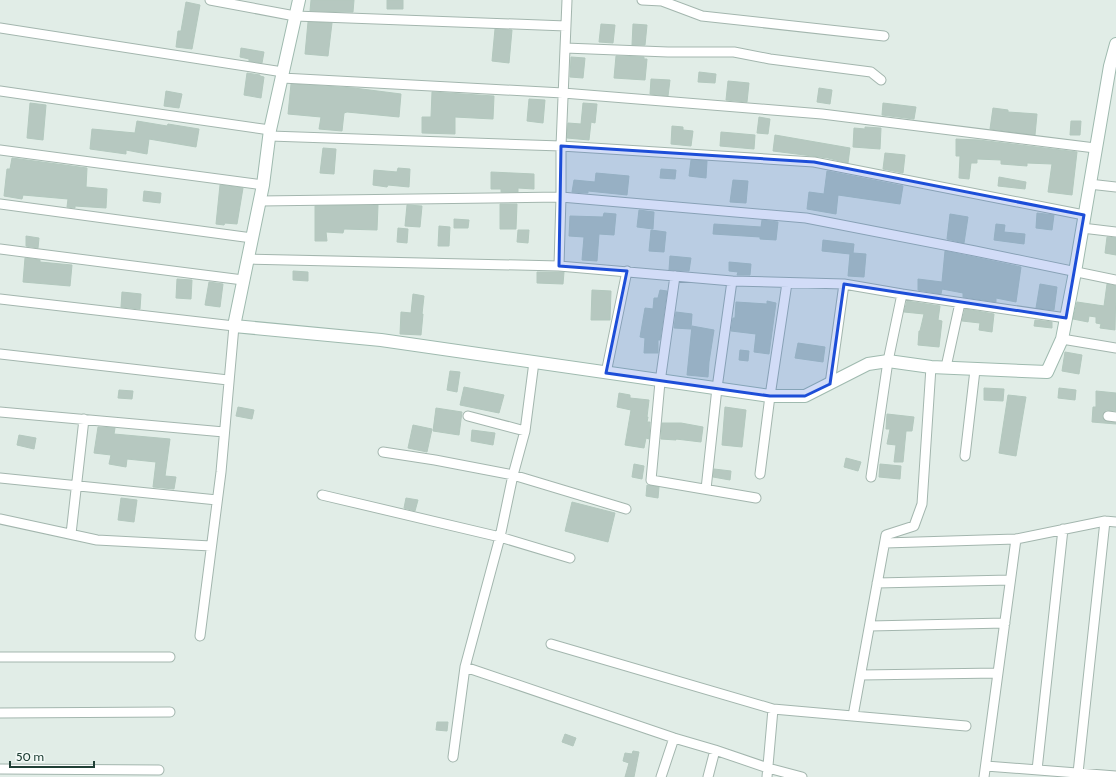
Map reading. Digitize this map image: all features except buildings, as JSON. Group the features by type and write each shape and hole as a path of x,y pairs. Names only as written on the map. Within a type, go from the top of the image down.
{"street":[{"path":"210,0 295,16 566,26"},
{"path":"200,636 217,500 234,326 263,186 270,133 299,0"},
{"path":"559,266 562,197 561,146 567,0"},
{"path":"642,0 662,1 702,16 884,36"},
{"path":"0,28 282,75 563,94 822,114 1095,148"},
{"path":"0,299 234,326 381,340 660,382 717,388 770,396 805,396 868,364 888,361 931,367 974,370 1047,372 1062,339 1075,272 1107,61 1116,44"},
{"path":"565,48 668,52 734,52 770,59 871,72 881,80"},
{"path":"0,91 270,133 561,146 814,162 1084,216"},
{"path":"0,150 263,186"},
{"path":"1089,184 1116,187"},
{"path":"260,201 562,197 806,218 1116,280"},
{"path":"0,204 252,238"},
{"path":"1082,228 1116,232"},
{"path":"0,249 243,280"},
{"path":"248,259 559,266 732,281 844,284 1066,318"},
{"path":"606,373 627,271"},
{"path":"675,276 660,382 651,480 756,498"},
{"path":"706,489 717,388 732,281"},
{"path":"760,474 787,283"},
{"path":"830,384 844,284"},
{"path":"872,477 888,361 902,294"},
{"path":"946,367 960,302"},
{"path":"1062,339 1116,348"},
{"path":"0,354 228,380"},
{"path":"453,757 465,667 500,537 512,475 525,431 534,362"},
{"path":"853,716 886,536 914,526 922,504 931,367"},
{"path":"965,456 974,370"},
{"path":"0,412 224,432"},
{"path":"468,416 525,431"},
{"path":"71,534 84,419"},
{"path":"384,452 512,475 626,509"},
{"path":"0,478 217,500"},
{"path":"322,495 500,537 570,558"},
{"path":"0,519 97,540 211,546"},
{"path":"885,544 1016,539 1105,521 1116,522"},
{"path":"1078,773 1105,521"},
{"path":"1037,770 1063,529"},
{"path":"984,777 1016,539"},
{"path":"877,583 1010,580"},
{"path":"870,626 1005,623"},
{"path":"551,644 773,709 966,726"},
{"path":"0,657 170,657"},
{"path":"465,667 674,738 715,750 768,773 802,777"},
{"path":"861,675 998,673"},
{"path":"768,773 773,709"},
{"path":"0,713 170,712"},
{"path":"661,777 674,738"},
{"path":"708,777 715,750"},
{"path":"986,766 1116,776"},
{"path":"0,769 159,770"}],"highlighted area":[{"path":"561,146 814,162 1084,215 1066,318 844,284 830,384 805,396 770,396 606,373 627,271 559,266"}]}
